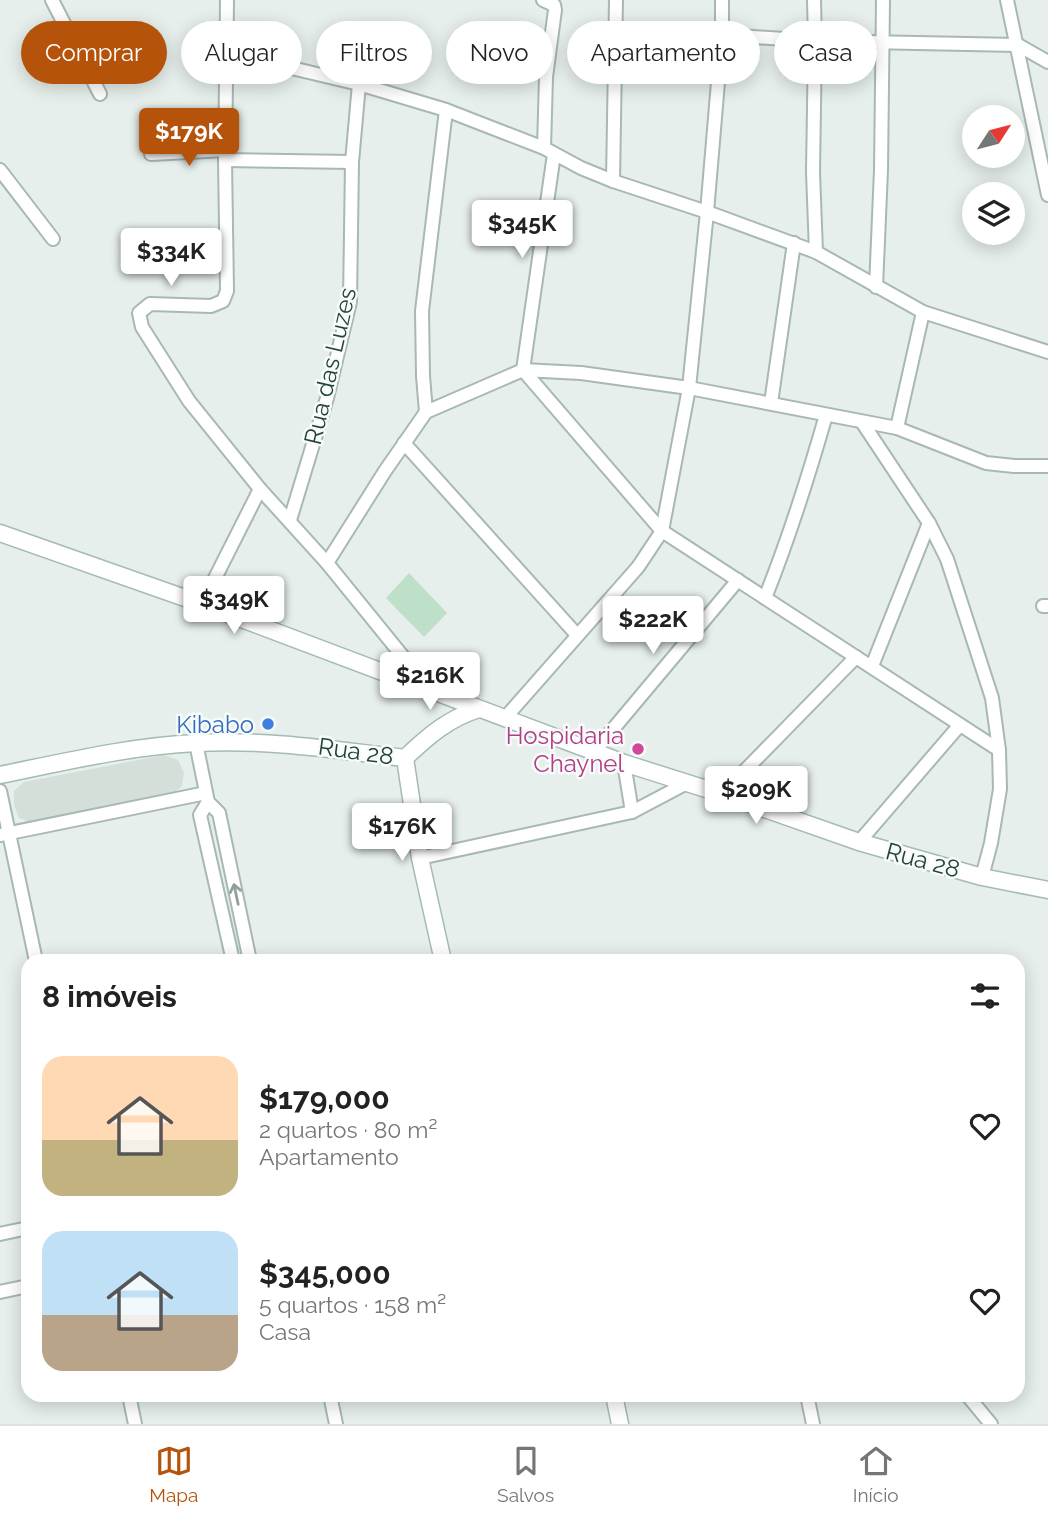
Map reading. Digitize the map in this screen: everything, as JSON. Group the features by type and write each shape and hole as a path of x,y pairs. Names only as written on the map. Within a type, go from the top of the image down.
{"street":[{"path":"52,0 100,93"},
{"path":"228,0 228,21"},
{"path":"543,0 554,5 555,10 547,77 549,151 523,370 662,531 999,750"},
{"path":"613,181 616,0"},
{"path":"722,0 722,21"},
{"path":"814,0 815,21"},
{"path":"876,287 883,0"},
{"path":"1007,0 1048,195"},
{"path":"877,41 1018,45 1048,62"},
{"path":"227,84 227,292 223,302 211,306 150,304 139,313 142,327 189,401 409,664 479,709"},
{"path":"359,84 446,110 549,151 613,181 794,243 816,252 923,312 1048,352"},
{"name":"Rua das Luzes","path":"290,520 327,397 350,302 352,162 359,84"},
{"path":"505,718 638,567 662,531 689,388 708,212 718,84"},
{"path":"815,84 813,172 816,252"},
{"path":"426,412 422,311 446,110"},
{"path":"151,154 352,162"},
{"path":"0,170 53,239"},
{"path":"771,403 794,243"},
{"path":"897,428 923,312"},
{"path":"327,563 426,412 523,370 581,373 689,388 897,428 986,463 1048,466"},
{"path":"765,598 801,504 826,415"},
{"path":"862,422 929,523 947,559 992,698 999,750 1000,789 982,877"},
{"path":"404,443 577,635"},
{"path":"202,604 260,489"},
{"path":"872,666 929,523"},
{"path":"0,533 202,604 479,709"},
{"path":"593,752 738,580"},
{"path":"722,794 856,657"},
{"name":"Rua 28","path":"0,775 120,752 196,743 304,745 405,758 439,728 479,709 624,763 859,842 982,877 1048,890"},
{"path":"859,842 960,726"},
{"path":"196,743 207,798 219,813 249,954"},
{"path":"405,758 420,858 441,954"},
{"path":"624,763 632,812"},
{"path":"420,858 632,812 685,784"},
{"path":"0,791 5,834 34,954"},
{"path":"5,834 207,798"},
{"path":"207,798 200,815 231,954"},
{"path":"0,1234 21,1230"},
{"path":"0,1292 21,1288"},
{"path":"130,1402 135,1424"},
{"path":"331,1402 336,1424"},
{"path":"615,1402 620,1424"},
{"path":"808,1402 813,1424"},
{"path":"973,1402 991,1424"}],"shaded area":[{"path":"164,755 178,760 184,773 182,786 171,796 32,823 19,818 14,805 14,791 24,782"}],"green space":[{"path":"409,573 447,613 424,637 386,598"}],"place":[{"name":"Kibabo","path":"268,724"},
{"name":"Hospidaria Chaynel","path":"638,749"}]}
